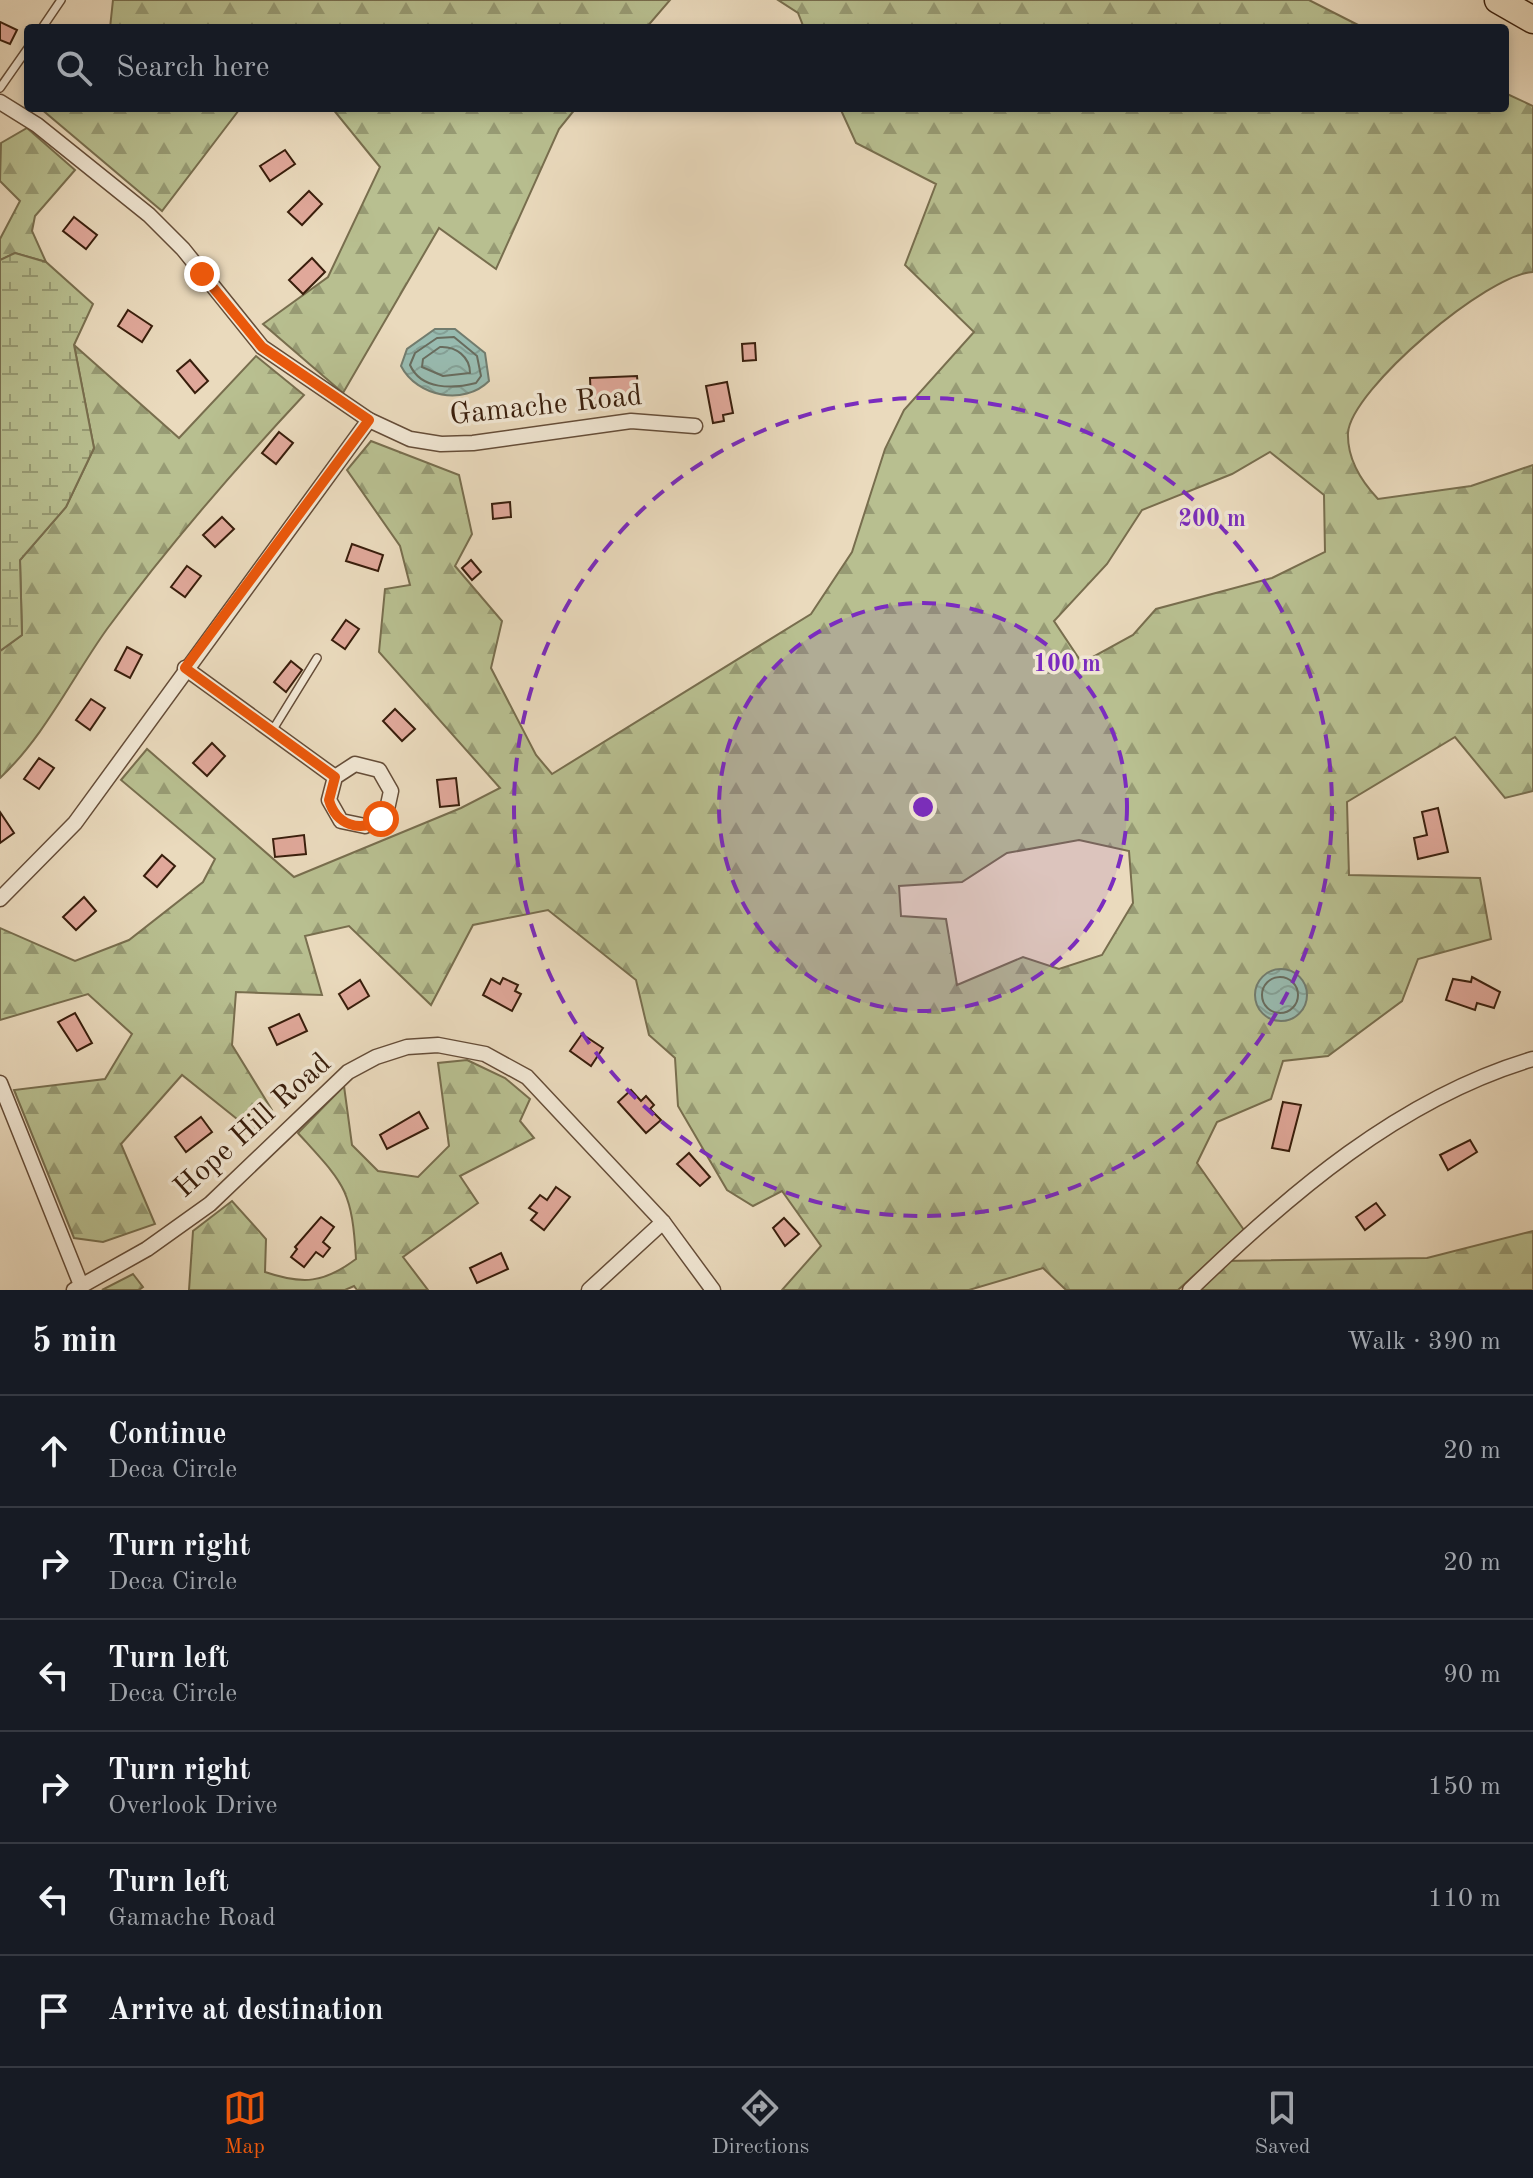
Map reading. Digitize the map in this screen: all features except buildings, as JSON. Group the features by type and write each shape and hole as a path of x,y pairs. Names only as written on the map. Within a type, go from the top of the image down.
{"highway":[{"path":"1498,0 1533,20"}],"street":[{"name":"Gamache Road","path":"0,102 37,125 149,215 183,249 262,347 369,420 410,439 441,444 473,443 631,421 695,426"},
{"path":"0,899 75,823 185,668 369,420"},
{"path":"185,668 335,777"},
{"path":"355,764 379,770 391,791 386,814 365,826 341,821 329,800 335,777 355,764"},
{"name":"Hope Hill Road","path":"77,1288 147,1249 210,1204 348,1072 376,1057 407,1047 438,1045 470,1049 527,1077 663,1222 713,1290"},
{"path":"1190,1290 1260,1226 1372,1137 1440,1097 1533,1059"},
{"path":"0,1083 77,1288"},
{"path":"589,1290 663,1222"}],"lane":[{"path":"45,24 61,0"},
{"path":"0,88 24,54"},
{"path":"272,731 317,658"}],"green space":[{"path":"113,0 670,0 649,24 110,24"},
{"path":"778,0 1309,0 1356,24 802,24 798,13"},
{"path":"1509,95 1533,106 1533,272 1513,277 1486,291 1425,336 1372,389 1355,413 1348,433 1350,452 1357,469 1378,499 1471,486 1533,465 1533,791 1505,798 1455,737 1347,802 1349,875 1480,878 1491,939 1418,959 1402,1001 1328,1056 1283,1061 1271,1099 1217,1122 1197,1163 1244,1230 1178,1290 1066,1290 1043,1268 969,1290 782,1290 821,1246 782,1191 753,1206 727,1190 678,1106 675,1058 649,1035 636,980 548,910 473,925 431,1005 349,926 305,936 322,995 236,992 232,1045 272,1110 252,1131 182,1075 121,1144 155,1224 103,1242 74,1238 14,1090 105,1079 132,1034 88,994 0,1020 0,928 75,961 129,940 203,882 215,859 121,780 147,749 294,877 461,808 500,788 379,652 385,589 410,585 400,546 347,470 371,441 459,475 472,534 455,566 502,621 491,668 536,755 552,774 811,614 852,552 885,449 904,410 974,332 905,265 936,184 856,143 842,112 1509,112","holes":["1270,452 1324,495 1325,552 1272,578 1156,609 1133,635 1082,663 1054,621 1107,564 1142,510 1232,474","1079,840 1129,851 1133,903 1102,955 1059,969 1023,957 957,985 946,919 901,916 899,886 962,882 1007,853"]},
{"path":"45,112 237,112 162,211"},
{"path":"335,112 573,112 559,129 496,269 439,228 343,393 263,324 328,277 380,167"},
{"path":"27,128 75,170 35,216 32,231 46,262 15,253 0,260 0,239 20,201 0,181 1,143"},
{"path":"15,253 46,262 93,304 74,345 94,448 66,507 20,560 22,635 0,651 0,260"},
{"path":"74,345 179,438 256,356 304,395 227,480 154,568 107,629 44,726 0,778 0,651 22,635 20,560 66,507 94,448"},
{"path":"467,1060 505,1078 530,1099 520,1121 534,1138 460,1176 478,1203 403,1257 428,1290 357,1290 354,1286 345,1290 189,1290 193,1231 232,1201 266,1239 265,1272 291,1279 313,1279 334,1273 356,1259 352,1217 343,1188 298,1133 344,1086 352,1145 378,1171 418,1177 449,1146 438,1063"},
{"path":"1533,1231 1533,1290 1190,1290 1222,1261 1427,1258"},
{"path":"133,1274 143,1287 139,1290 102,1290"}],"water":[{"path":"435,329 455,329 485,353 489,381 467,394 454,395 429,391 408,377 401,366 407,349"},
{"path":"1281,969 1300,976 1307,995 1300,1014 1281,1021 1262,1014 1255,995 1262,976"}],"route":[{"path":"202,274 262,347 287,367 369,420 185,668 335,777 329,800 333,812 341,821 359,827 381,819"}]}
